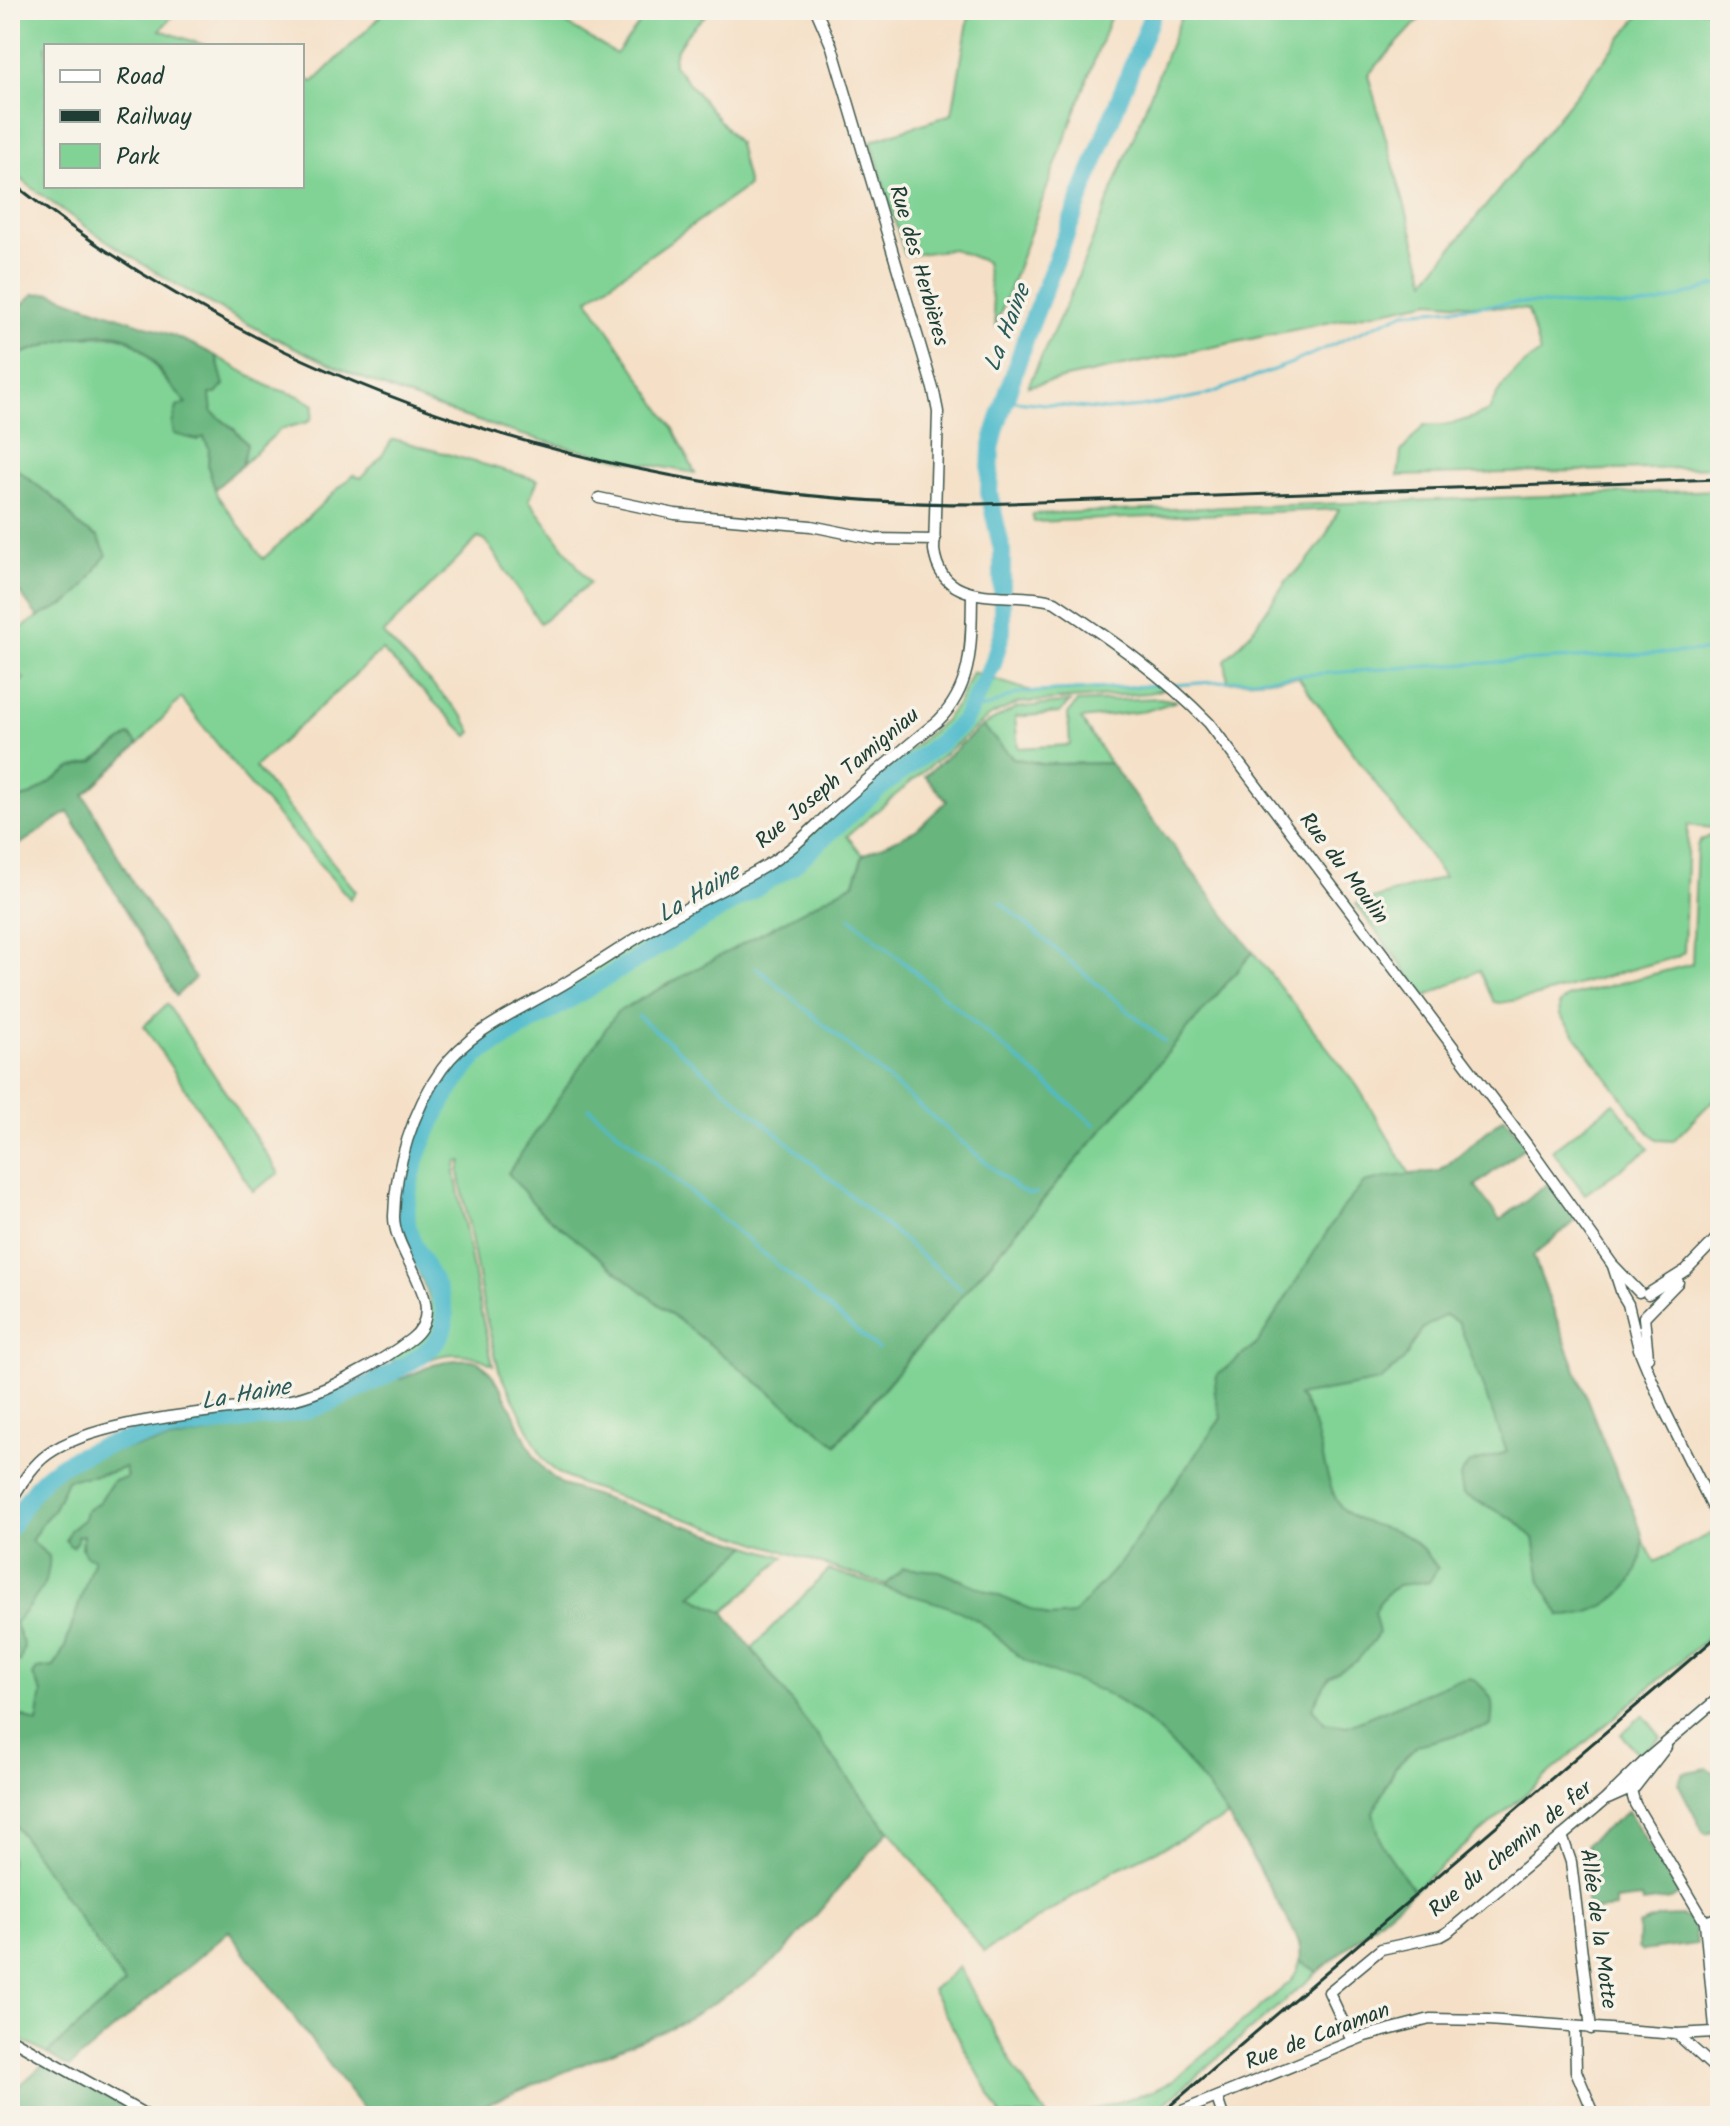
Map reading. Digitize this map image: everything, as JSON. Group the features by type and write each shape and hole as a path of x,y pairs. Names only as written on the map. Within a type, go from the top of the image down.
{"street":[{"name":"Rue des Herbières","path":"816,10 832,47 934,392 938,412 935,540"},
{"path":"599,498 675,514 801,525 875,539 935,540 935,559 941,572 957,587 972,595"},
{"name":"Rue du Moulin","path":"972,595 1044,598 1055,602 1178,692 1218,736 1527,1145 1612,1264 1647,1297"},
{"name":"Rue Joseph Tamigniau","path":"10,1502 38,1462 73,1441 134,1424 310,1394 343,1379 413,1338 427,1315 425,1298 397,1241 394,1218 396,1194 413,1127 443,1068 467,1041 484,1029 556,989 686,908 781,856 938,721 954,703 968,671 972,595"},
{"path":"1647,1297 1652,1310 1644,1317 1636,1317 1629,1308 1631,1296 1647,1297 1686,1270 1720,1235"},
{"name":"Rue du Moulin","path":"1612,1264 1629,1308 1636,1340 1678,1442 1720,1522"},
{"name":"Rue du Moulin","path":"1644,1317 1650,1371"},
{"path":"1605,1800 1630,1796 1671,1739 1720,1697"},
{"name":"Rue du chemin de fer","path":"1352,2041 1329,1992 1381,1949 1448,1932 1605,1800 1671,1739"},
{"path":"1636,1771 1630,1796 1705,1922 1719,2072"},
{"name":"Allée de la Motte","path":"1562,1836 1571,1862 1591,2029"},
{"path":"1705,1922 1720,1917"},
{"name":"Rue de Caraman","path":"1170,2116 1352,2041 1416,2022 1446,2018 1677,2034 1714,2032"},
{"path":"1575,2028 1576,2071 1595,2116"},
{"path":"1677,2034 1719,2072"},
{"path":"10,2038 148,2116"},
{"path":"1217,2098 1223,2116"}],"green space":[{"path":"10,10 114,10 122,13 125,10 178,10 160,30 201,44 44,44 44,188 304,188 304,79 314,82 387,10 564,10 557,18 616,54 650,10 710,10 681,42 674,65 738,143 748,186 588,299 674,429 695,473 559,445 412,398 341,369 271,336 136,260 10,171"},
{"path":"970,10 1113,10 996,325 986,262 953,249 905,256 871,141 952,114"},
{"path":"1184,10 1428,10 1368,75 1426,280 1644,10 1720,10 1720,467 1398,476 1401,452 1424,425 1457,422 1489,411 1510,378 1540,353 1528,310 1431,301 1028,386 1073,289"},
{"path":"52,293 155,329 216,356 224,385 216,394 210,394 212,412 247,444 242,465 215,489 208,467 209,448 204,437 197,440 174,434 172,424 177,407 186,403 147,354 129,339 118,335 90,335 44,346 20,354 10,377 10,315 34,294"},
{"path":"116,336 128,340 146,354 165,380 180,393 209,448 208,467 217,495 263,559 353,475 361,478 392,440 398,440 538,480 529,500 590,583 540,623 486,541 478,538 383,634 464,717 472,732 468,736 382,650 255,767 356,891 350,899 245,779 181,698 138,745 130,735 92,762 71,768 32,795 10,801 10,689 24,679 17,670 16,651 10,651 10,636 38,617 68,603 84,587 95,567 98,537 81,528 60,503 19,471 10,458 10,377 20,354 73,337"},
{"path":"216,356 270,387 299,396 314,405 312,418 308,422 281,429 242,465 247,444 212,412 209,394 223,384"},
{"path":"10,458 19,471 60,503 81,528 98,537 107,555 74,598 38,617 10,580"},
{"path":"1720,490 1720,829 1688,825 1684,952 1534,997 1500,1003 1494,1002 1479,970 1425,997 1356,904 1444,877 1298,677 1228,682 1225,660 1250,634 1287,580 1305,564 1324,539 1339,509 1034,522 1032,514"},
{"path":"972,672 1033,692 1161,685 1163,689 1149,693 1018,703 988,717 847,836 863,855 854,883 752,940 837,1444 1253,952 1358,1087 1410,1174 1440,1171 1504,1117 1527,1145 1475,1186 1499,1220 1579,1217 1533,1256 1643,1540 1655,1562 1716,1531 1720,1537 1720,1627 1150,2116 1074,2116 1153,2091 1174,2080 1290,1982 1300,1962 1300,1949 1292,1927 1228,1817 1117,1869 984,1952 865,1803 752,1648 829,1570 886,1588 886,1585 580,1484 556,1472 543,1459 499,1370 484,1309 459,1172 462,1161 457,1162 455,1173 493,1365 457,1354 435,1357 401,1373 391,1358 420,1334 430,1314 426,1290 398,1229 397,1209 403,1175 428,1103 460,1056 473,1042 671,920 771,867 944,721 958,703"},
{"path":"1158,698 1177,701 1146,711 1081,719 1110,763 1042,764 1012,758 982,726 1016,708 1070,702 1059,713 1015,717 1018,748 1070,745 1068,714 1077,702"},
{"path":"982,726 1013,758 1042,764 1110,763 1253,952 836,1444 539,1210 508,1173 617,1012 854,883 863,855 916,830 947,801 925,776"},
{"path":"130,735 138,745 84,795 132,881 195,978 176,996 68,812 10,851 10,834 13,831 10,801 32,795 71,768 93,762"},
{"path":"1712,835 1720,836 1720,1093 1673,1141 1658,1140 1645,1128 1560,1015 1559,1005 1567,997 1692,964 1697,846"},
{"path":"167,1004 279,1173 253,1191 144,1026"},
{"path":"1614,1103 1649,1149 1585,1194 1552,1150"},
{"path":"1504,1117 1527,1145 1475,1186 1500,1220 1553,1180 1579,1217 1533,1256 1639,1526 1643,1543 1641,1559 1635,1574 1617,1597 1591,1611 1560,1616 1541,1582 1534,1538 1515,1520 1463,1494 1460,1477 1468,1464 1507,1452 1459,1323 1445,1315 1422,1329 1404,1360 1380,1381 1298,1396 1312,1419 1331,1488 1343,1509 1366,1523 1407,1537 1438,1568 1429,1582 1396,1587 1384,1596 1374,1612 1379,1633 1357,1661 1329,1677 1312,1708 1325,1723 1347,1726 1454,1681 1471,1678 1488,1693 1493,1709 1491,1726 1418,1745 1395,1768 1373,1813 1382,1845 1414,1891 1318,1972 1301,1962 1300,1944 1256,1863 1215,1798 1167,1740 1139,1715 1109,1695 1025,1660 968,1615 887,1588 886,1585 903,1568 940,1571 1049,1617 1073,1615 1121,1562 1221,1418 1214,1391 1217,1375 1257,1344 1340,1211 1364,1183 1440,1171"},
{"path":"454,1360 473,1360 492,1375 536,1459 548,1474 563,1485 748,1546 691,1596 724,1612 888,1831 782,1955 746,1983 681,2023 459,2116 368,2116 229,1931 69,2067 47,2054 125,1984 10,1818 10,1724 22,1716 37,1723 42,1693 33,1676 37,1669 54,1667 65,1647 94,1558 87,1557 82,1549 83,1535 77,1536 73,1547 69,1545 66,1540 70,1530 84,1519 86,1511 100,1501 113,1481 127,1478 125,1467 67,1480 53,1511 31,1541 49,1556 49,1566 44,1584 15,1623 24,1646 20,1662 10,1655 10,1537 51,1475 72,1464 119,1450 293,1418 338,1405 397,1376 401,1379"},
{"path":"125,1467 127,1478 113,1481 100,1501 86,1511 84,1519 76,1526 76,1536 84,1535 95,1557 65,1647 54,1667 37,1669 42,1693 37,1724 10,1724 10,1655 20,1662 15,1623 30,1605 49,1556 31,1541 53,1511 67,1480"},
{"path":"748,1546 784,1557 724,1612 691,1596"},
{"path":"1643,1715 1661,1737 1639,1755 1621,1734"},
{"path":"1707,1768 1717,1774 1720,1830 1706,1834 1678,1783 1683,1773"},
{"path":"1628,1811 1679,1894 1671,1899 1642,1903 1641,1898 1615,1901 1615,1908 1587,1911 1585,1886 1596,1883 1586,1844"},
{"path":"10,1818 125,1984 47,2054 10,2034"},
{"path":"1682,1916 1694,1922 1697,1944 1642,1951 1638,1948 1639,1925 1659,1917"},
{"path":"959,1967 1016,2070 1047,2116 1002,2116 932,1990"},
{"path":"45,2063 140,2116 10,2116 10,2094"}],"waterway":[{"name":"La Haine","path":"10,1527 44,1479 73,1459 133,1438 317,1407 383,1377 429,1349 443,1330 445,1315 435,1284 411,1237 407,1202 411,1179 427,1132 464,1070 478,1054 791,867 877,790 963,722 993,664 1002,631 1002,550 989,493 991,450 996,428 1026,337 1154,10"},
{"path":"1005,400 1106,410 1141,407 1206,395 1292,363 1405,312 1516,303 1633,307 1660,303 1720,284"},
{"path":"1174,685 1396,668 1720,650"},
{"path":"970,711 988,707 1018,693 1162,685"},
{"path":"1000,902 1165,1042"},
{"path":"850,917 1095,1125"},
{"path":"756,967 1016,1188 1028,1194 1037,1193"},
{"path":"638,1016 961,1289"},
{"path":"589,1108 878,1349"}],"railway":[{"path":"10,181 116,257 228,323 346,378 468,424 593,459 720,484 850,499 979,504 1720,479"},
{"path":"1158,2116 1720,1634"}]}
